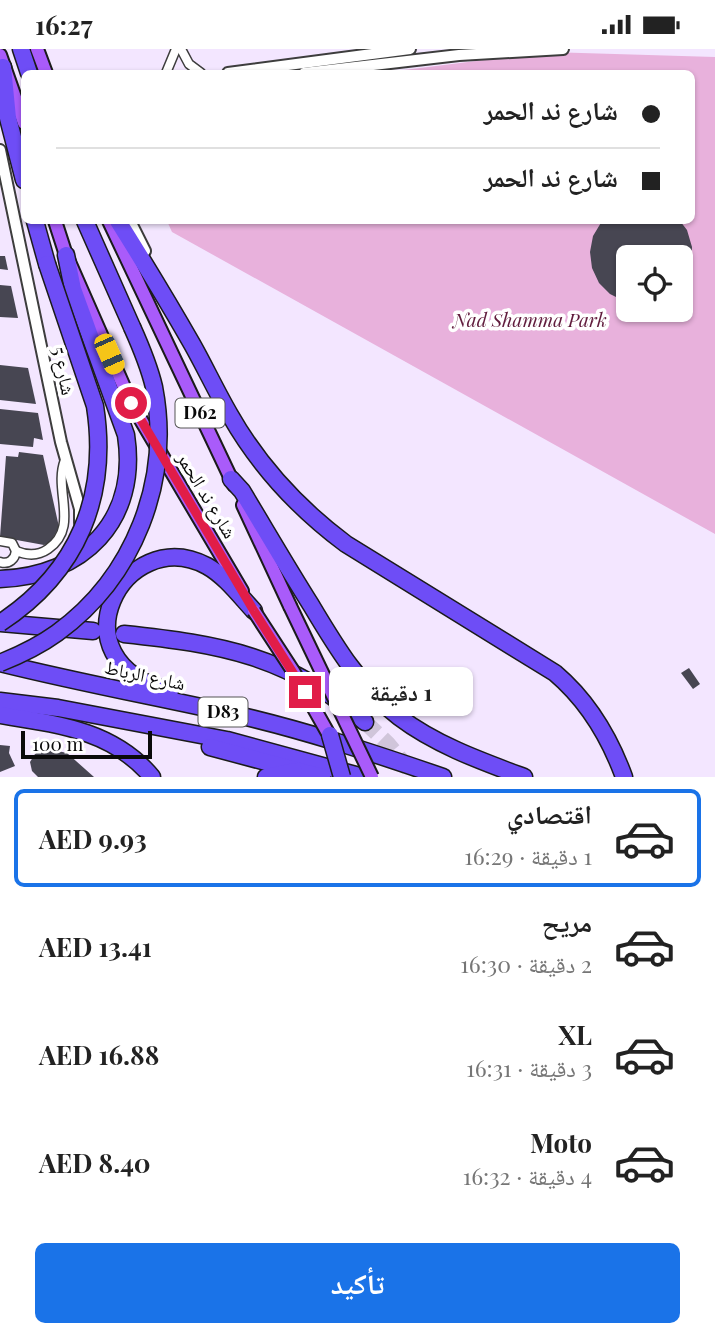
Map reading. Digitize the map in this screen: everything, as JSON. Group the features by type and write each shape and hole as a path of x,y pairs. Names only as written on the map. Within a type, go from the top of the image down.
{"highway":[{"path":"21,49 40,70"},
{"path":"1,61 8,118 21,168"},
{"path":"0,623 32,600 63,564 86,522 97,476 99,441 95,406 36,224"},
{"path":"0,663 29,651 56,634 80,615 102,592 121,567 136,539 148,510 155,479 159,448 158,417 148,366 86,224"},
{"path":"120,224 168,302 242,435 301,507 331,533 363,555 555,673 589,708 612,748 624,777"},
{"path":"0,579 30,577 74,560 99,539 116,513 128,475 126,435 73,289 66,255"},
{"path":"231,479 242,491 340,652 366,687 401,718 428,736 460,752 524,777"},
{"path":"231,714 188,695 149,685 126,671 118,660 108,635 109,608 114,595 131,574 155,561 183,559 196,561 220,575 254,611"},
{"path":"0,623 93,631"},
{"path":"124,634 204,644 256,657 314,683 365,722"},
{"name":"شارع الرباط","path":"0,663 231,714 382,756 443,777"},
{"name":"D83","path":"0,701 58,708 252,746 363,777"},
{"path":"0,716 54,723 89,732 121,749 152,777"},
{"path":"145,725 188,742 323,777"},
{"path":"330,735 342,777"},
{"path":"266,777 284,771 303,771"}],"main road":[{"path":"37,49 41,70"},
{"path":"1,61 21,115"},
{"name":"شارع ند الحمر","path":"56,224 66,255 131,403 254,611 293,671 330,735 350,777"},
{"name":"شارع ند الحمر","path":"109,224 372,777"}],"street":[{"path":"167,70 176,49"},
{"path":"181,49 189,64 197,70"},
{"path":"251,70 410,49"},
{"path":"328,70 427,58 563,49"},
{"name":"شارع 5","path":"0,150 65,460 80,509 77,535 64,556 30,577"},
{"path":"131,224 168,302"},
{"path":"0,541 12,543 16,551 28,555 43,552 62,533 65,515 60,480 65,460"},
{"path":"0,562 8,563 13,560 16,551"}],"green space":[{"name":"Nad Shamma Park","path":"548,52 715,57 715,534 172,232 168,224 695,224 695,70 404,70"}],"building":[{"path":"600,224 682,224 691,245 616,245 616,297 599,283 592,268 590,252 593,236"},
{"path":"0,256 5,256 8,270 0,269"},
{"path":"0,285 11,286 18,318 0,317"},
{"path":"0,365 28,368 36,404 0,400"},
{"path":"0,409 38,413 43,440 34,438 33,447 0,444"},
{"path":"19,452 43,455 59,527 50,543 44,545 0,537 6,456 18,457"},
{"path":"689,668 700,684 693,689 681,673"},
{"path":"0,745 10,746 9,753 15,766 0,772"},
{"path":"44,748 67,753 94,777 38,777 32,771 30,762 35,754"}],"tunnel":[{"path":"365,722 388,744 415,777"}],"route":[{"path":"131,403 305,692"}]}
